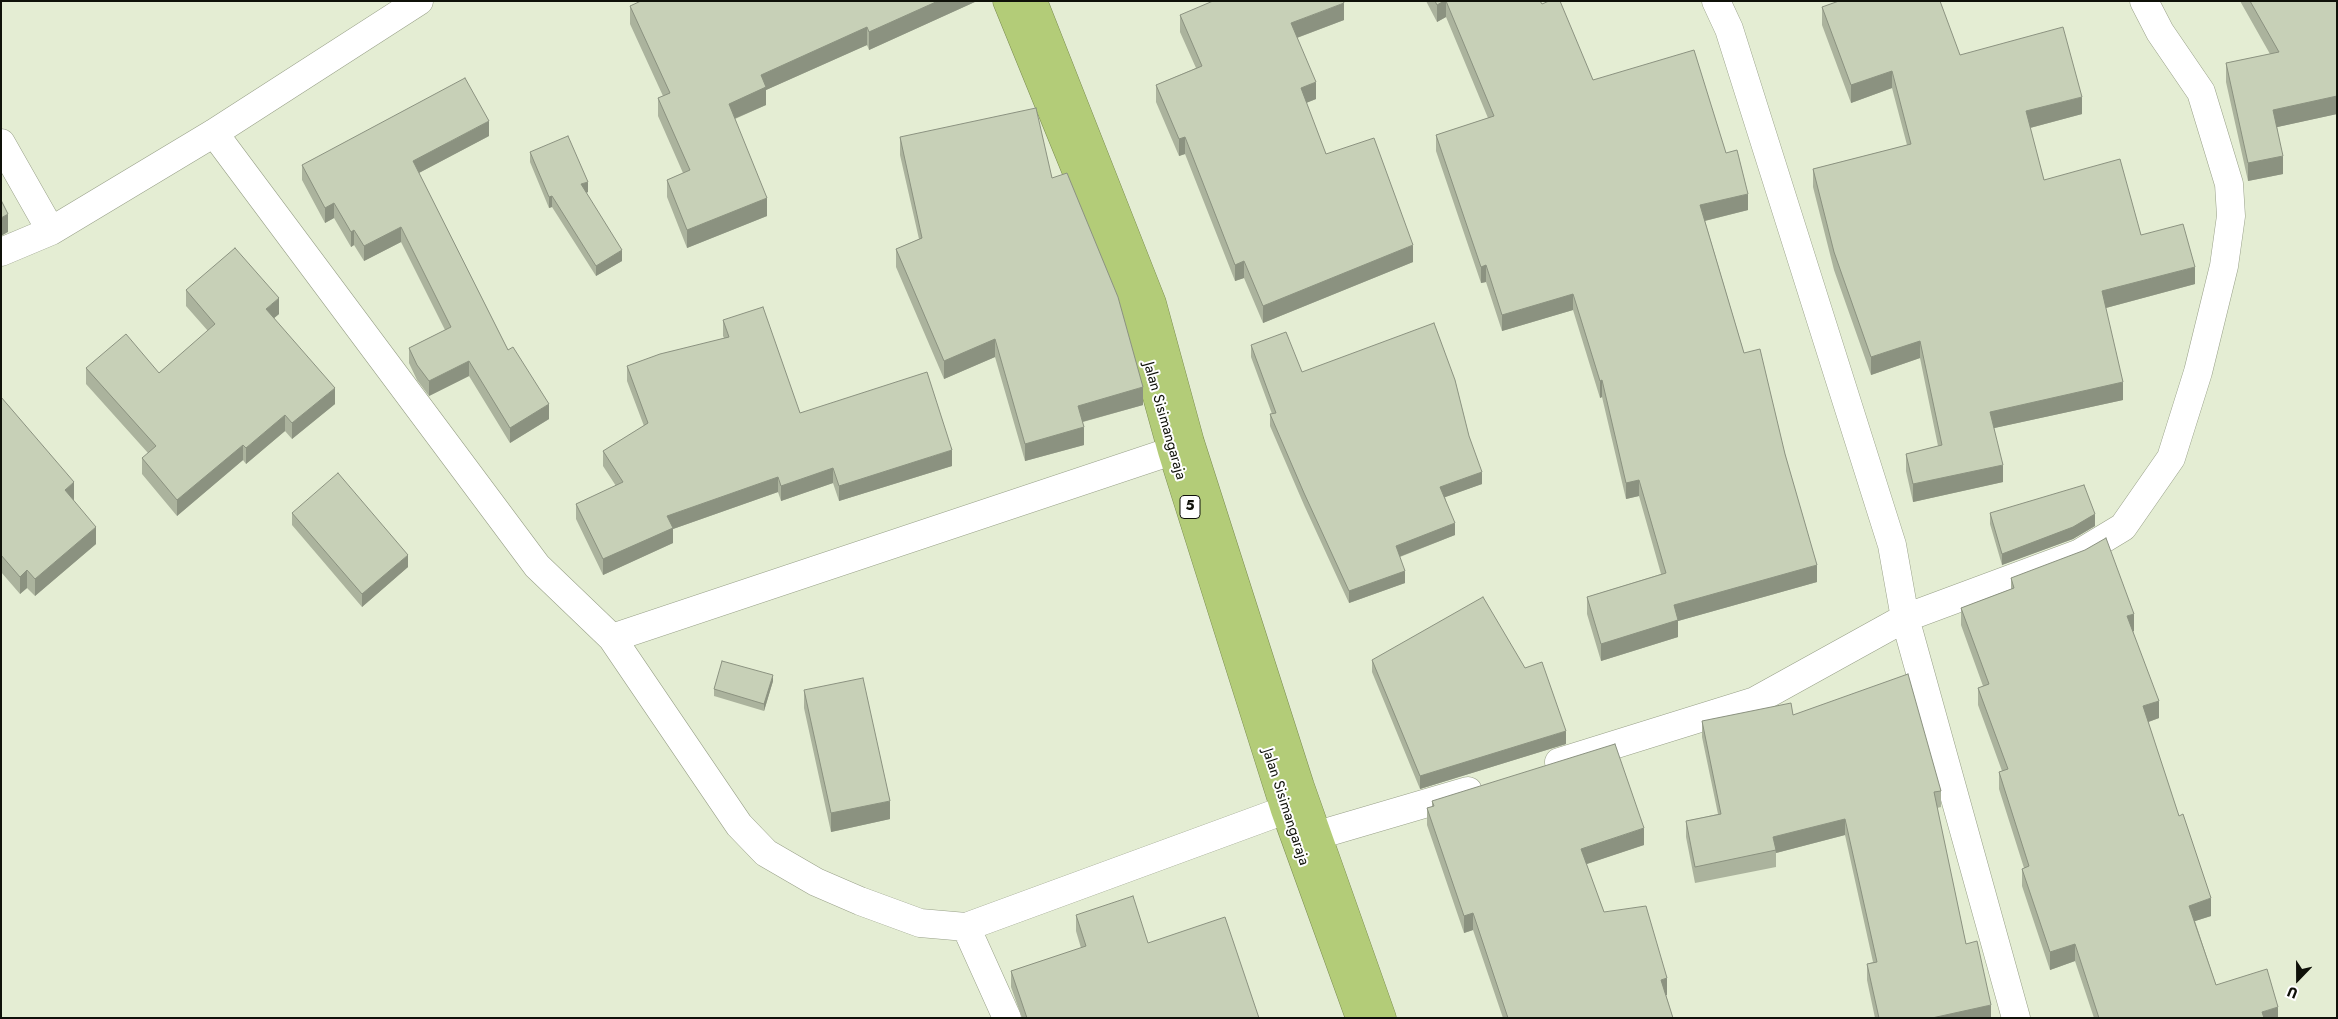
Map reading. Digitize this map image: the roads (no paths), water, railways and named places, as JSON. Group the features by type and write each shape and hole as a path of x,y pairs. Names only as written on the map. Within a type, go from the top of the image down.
{"highway":[{"name":"Jalan Sisimangaraja","path":"1007,1 1133,310 1172,451 1285,810 1360,1018"},
{"name":"Jalan Sisimangaraja","path":"1033,1 1152,303 1190,442 1300,786 1382,1018"}],"street":[{"path":"1,252 51,231 214,133 419,1"},
{"path":"1716,1 1729,28 1892,545 1905,618 2016,1018"},
{"path":"1539,769 1755,701 1905,618 2080,553 2123,527 2171,458 2198,372 2224,266 2231,216 2229,184 2201,92 2160,32 2144,1"},
{"path":"214,133 537,566 612,638 739,825 766,852 816,882 877,908 920,923 966,927 1285,810"},
{"path":"1,143 51,231"},
{"path":"612,638 1172,451"},
{"path":"1318,835 1493,783"},
{"path":"966,927 1008,1018"}]}
